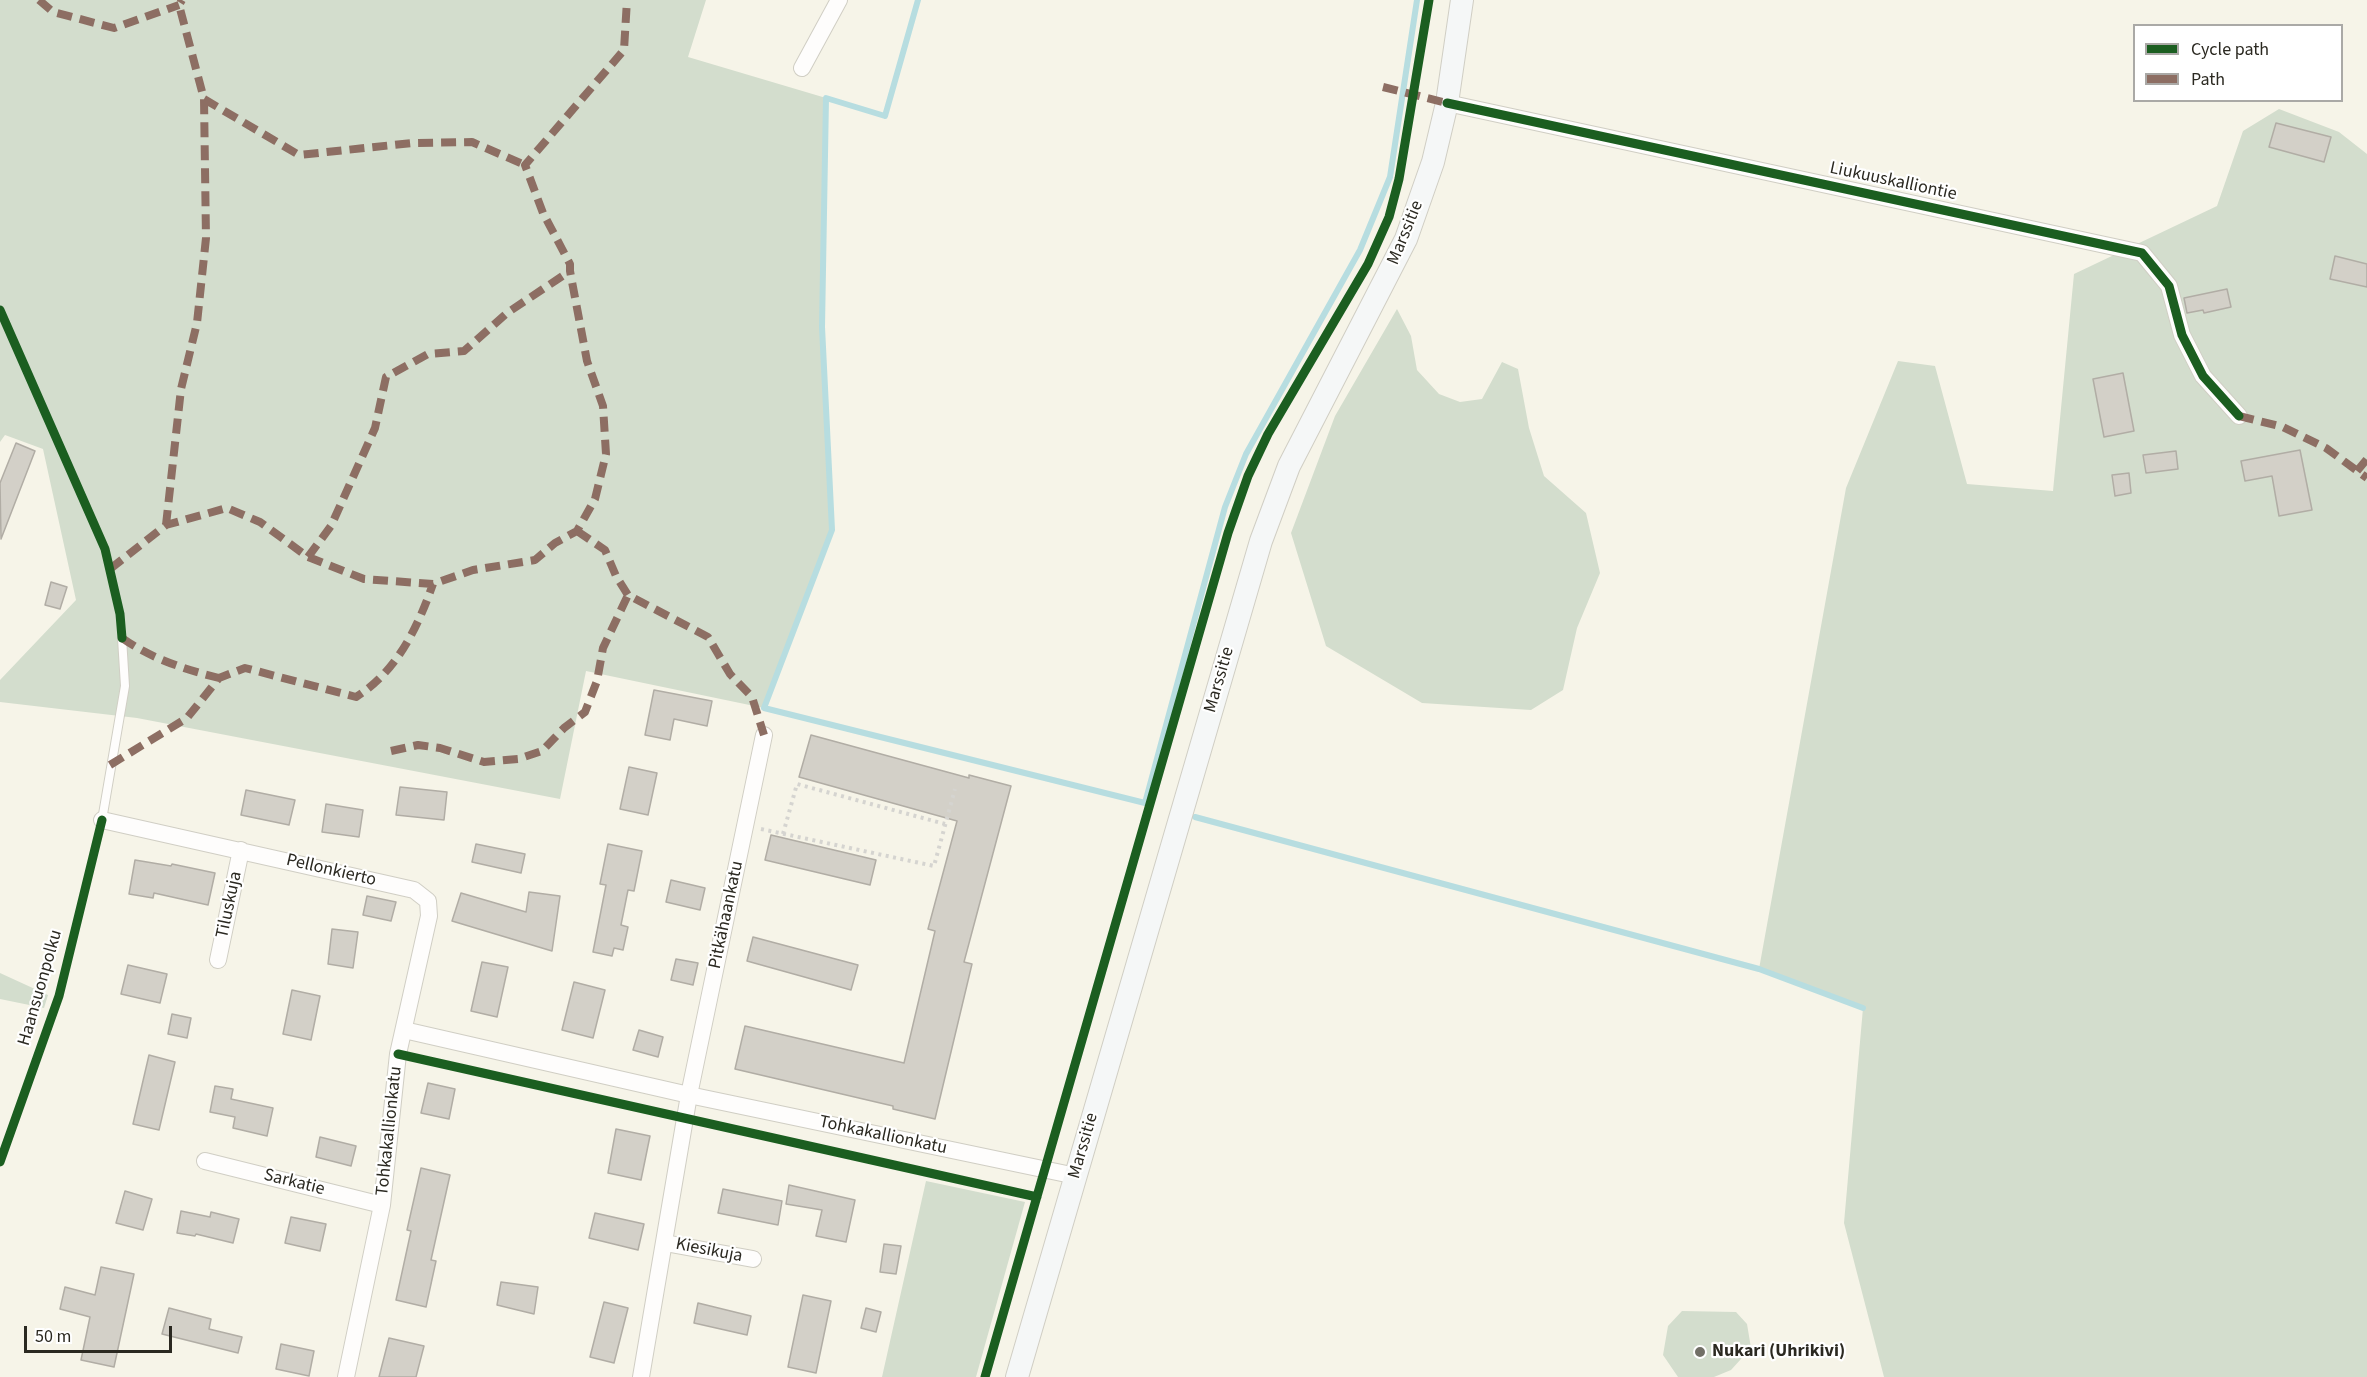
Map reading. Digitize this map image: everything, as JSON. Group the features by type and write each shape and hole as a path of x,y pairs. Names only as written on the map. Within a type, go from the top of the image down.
{"main road":[{"name":"Marssitie","path":"1017,1377 1261,541 1289,466 1406,239 1433,162 1447,103 1462,0"}],"street":[{"path":"802,68 839,0"},
{"name":"Liukuuskalliontie","path":"1447,103 2142,253 2169,286 2182,335 2203,376 2239,416"},
{"name":"Pitkähaankatu","path":"689,1095 764,735"},
{"name":"Pellonkierto","path":"102,820 414,890 428,901 429,916 404,1030"},
{"name":"Tiluskuja","path":"218,960 241,850"},
{"name":"Tohkakallionkatu","path":"346,1377 382,1205 395,1077 404,1030 689,1095 1076,1176"},
{"path":"641,1377 689,1095"},
{"name":"Sarkatie","path":"205,1161 382,1205"},
{"name":"Kiesikuja","path":"665,1243 753,1260"}],"lane":[{"path":"102,820 124,686 122,638"}],"path":[{"path":"0,310 105,549 120,614"},
{"path":"783,834 797,784 945,824"},
{"path":"745,826 934,866 955,789"}],"green space":[{"path":"0,0 706,0 688,57 826,98 822,327 832,530 764,708 586,671 560,799 137,718 0,702 0,680 76,600 43,449 5,435 0,442"},
{"path":"2279,109 2339,132 2367,154 2367,1377 1884,1377 1844,1223 1863,1008 1759,969 1846,488 1898,361 1935,366 1967,484 2053,491 2074,274 2217,206 2243,131"},
{"path":"1397,309 1411,336 1417,370 1439,394 1460,402 1482,399 1502,362 1518,369 1529,428 1544,476 1586,513 1600,573 1577,628 1563,690 1531,710 1422,703 1326,646 1291,533 1335,416"},
{"path":"0,973 48,995 44,1008 0,999"},
{"path":"926,1181 1025,1202 976,1377 882,1377"},
{"path":"1682,1311 1736,1312 1747,1324 1751,1348 1731,1370 1714,1377 1678,1377 1663,1355 1668,1326"}],"building":[{"path":"2276,123 2331,137 2324,162 2269,147"},
{"path":"2335,256 2367,264 2367,287 2330,279"},
{"path":"2227,289 2231,307 2204,313 2203,310 2187,313 2184,298"},
{"path":"2123,373 2134,431 2104,437 2093,379"},
{"path":"16,443 35,451 1,539 0,483"},
{"path":"2300,450 2312,510 2279,516 2272,476 2245,481 2241,461"},
{"path":"2176,451 2178,469 2146,473 2143,455"},
{"path":"2129,473 2131,493 2115,496 2112,475"},
{"path":"51,582 67,587 60,609 45,605"},
{"path":"654,690 712,701 707,726 674,719 670,740 645,735"},
{"path":"811,735 969,778 969,775 1011,786 964,962 972,964 935,1119 893,1109 893,1106 735,1069 745,1026 904,1063 935,931 928,929 957,821 799,777"},
{"path":"629,767 657,773 648,815 620,809"},
{"path":"400,787 447,792 444,820 396,815"},
{"path":"246,790 295,800 289,825 241,815"},
{"path":"326,804 363,810 359,837 322,832"},
{"path":"771,835 876,860 870,885 765,860"},
{"path":"476,844 525,854 521,873 472,862"},
{"path":"608,844 642,851 634,891 628,890 621,925 628,927 623,950 614,948 612,956 593,952 606,885 600,884"},
{"path":"135,860 171,866 172,864 215,873 208,905 154,893 153,898 129,894"},
{"path":"671,880 705,888 700,910 666,902"},
{"path":"529,892 560,896 552,951 452,921 461,893 526,912"},
{"path":"367,896 396,902 391,921 363,915"},
{"path":"332,929 358,932 353,968 328,964"},
{"path":"753,937 858,965 851,990 747,961"},
{"path":"676,959 698,963 693,985 671,980"},
{"path":"482,962 508,967 497,1017 471,1011"},
{"path":"128,965 167,974 160,1003 121,994"},
{"path":"574,982 605,990 593,1038 562,1030"},
{"path":"292,990 320,996 311,1040 283,1034"},
{"path":"172,1014 191,1018 187,1038 168,1034"},
{"path":"639,1030 663,1037 658,1057 633,1050"},
{"path":"149,1055 175,1062 159,1130 133,1124"},
{"path":"428,1083 455,1089 449,1119 421,1113"},
{"path":"215,1086 233,1089 231,1099 273,1108 267,1136 233,1128 235,1117 210,1112"},
{"path":"616,1129 650,1136 641,1180 608,1173"},
{"path":"320,1137 356,1146 351,1166 316,1157"},
{"path":"421,1168 450,1175 431,1260 436,1261 426,1307 396,1300 411,1231 407,1230"},
{"path":"789,1185 855,1200 846,1242 816,1236 822,1210 786,1204"},
{"path":"723,1189 782,1201 778,1225 718,1213"},
{"path":"125,1191 152,1199 143,1230 116,1223"},
{"path":"181,1211 210,1217 211,1212 239,1219 233,1243 196,1234 195,1236 177,1233"},
{"path":"595,1213 644,1224 638,1250 589,1238"},
{"path":"291,1217 326,1224 320,1251 285,1243"},
{"path":"884,1244 901,1246 896,1274 880,1272"},
{"path":"101,1267 134,1274 114,1367 81,1360 90,1317 60,1309 65,1287 95,1295"},
{"path":"501,1282 538,1287 534,1314 497,1305"},
{"path":"803,1295 831,1301 816,1373 788,1367"},
{"path":"604,1302 628,1308 614,1363 590,1357"},
{"path":"698,1303 751,1316 747,1335 694,1323"},
{"path":"169,1308 211,1319 209,1329 242,1337 238,1353 162,1334"},
{"path":"866,1308 881,1312 876,1332 861,1328"},
{"path":"389,1338 424,1346 416,1377 379,1377"},
{"path":"281,1344 314,1351 309,1376 276,1369"}],"waterway":[{"path":"918,0 885,116 826,98 822,327 832,530 764,708 1145,803 1225,507 1246,454 1360,250 1390,177 1417,0"},
{"path":"1195,817 1759,969 1863,1008"}],"marked path":[{"path":"39,0 53,12 114,28 179,5"},
{"path":"166,525 181,389 197,323 206,238 204,99 179,5 182,0"},
{"path":"110,569 166,525 227,508 260,522 308,557 364,579 433,584 473,570 535,560 555,543 577,531 595,499 606,454 603,406 587,361 570,264 543,213 525,165 624,50 627,0"},
{"path":"1383,87 1447,103"},
{"path":"204,99 299,155 412,143 472,142 525,165"},
{"path":"308,557 331,526 375,428 386,377 428,354 464,351 507,313 570,271"},
{"path":"2239,416 2283,427 2326,448 2367,478"},
{"path":"2357,471 2367,459"},
{"path":"577,531 605,550 616,576 628,595 708,637 730,674 752,697 764,735"},
{"path":"110,765 187,718 219,678 245,668 356,697 383,675 404,648 433,584"},
{"path":"391,751 418,745 440,748 484,762 518,759 542,751 564,728 585,712 597,681 603,648 628,595"},
{"path":"122,638 145,652 169,662 219,678"}],"cycle path":[{"path":"985,1377 1228,533 1248,476 1268,434 1368,264 1389,217 1399,179 1429,0"},
{"path":"1447,103 2142,253 2169,286 2182,335 2203,376 2239,416"},
{"path":"0,310 105,549 120,614 122,638"},
{"name":"Haansuonpolku","path":"0,1162 59,996 102,820"},
{"path":"398,1054 1037,1197"}],"place":[{"name":"Nukari (Uhrikivi)","path":"1700,1352"}]}
